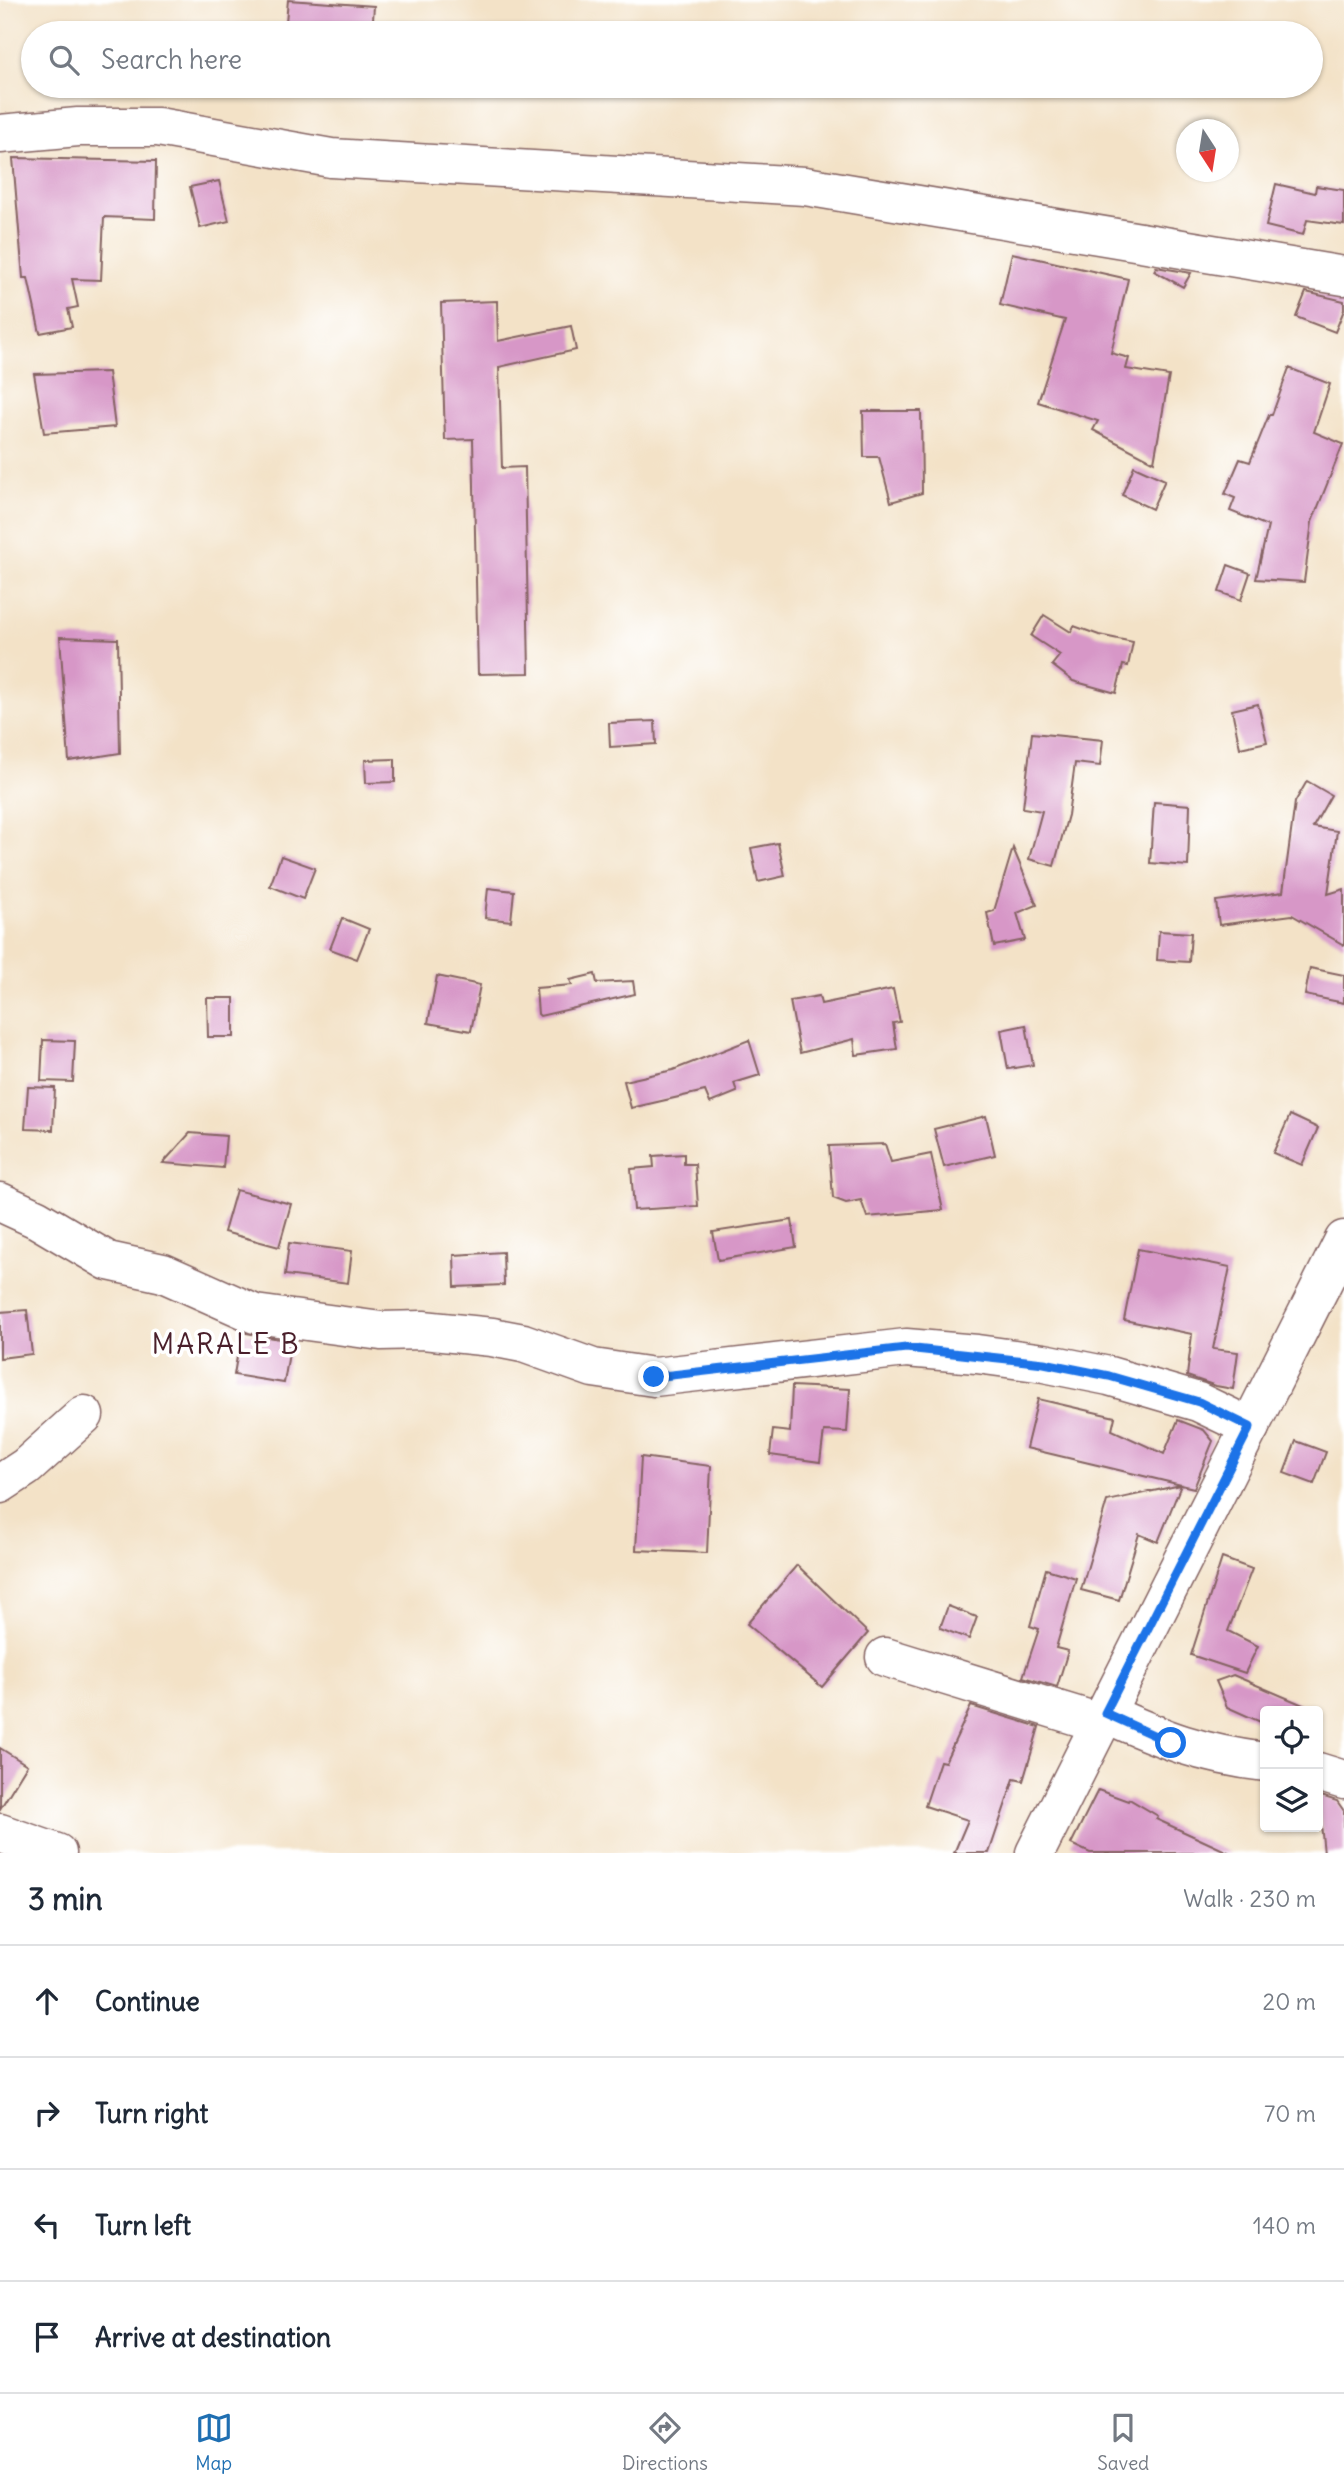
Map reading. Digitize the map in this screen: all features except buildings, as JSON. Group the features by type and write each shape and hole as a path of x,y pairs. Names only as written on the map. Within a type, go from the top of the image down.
{"street":[{"path":"0,134 78,127 158,127 331,158 805,186 1344,276"},
{"path":"0,1202 37,1219 108,1262 163,1273 255,1314 381,1331 423,1330 492,1337 523,1343 593,1368 654,1377 906,1348 977,1354 1044,1363 1109,1376 1199,1402 1250,1427"},
{"path":"1035,1853 1344,1240"},
{"path":"0,1484 26,1467 84,1415"},
{"path":"885,1657 1103,1718 1171,1743 1224,1757 1260,1761"},
{"path":"1323,1774 1344,1780"},
{"path":"0,1833 57,1853"}],"district":[{"name":"MARALE B","path":"226,1344"}],"route":[{"path":"654,1377 906,1348 1044,1363 1109,1376 1199,1402 1250,1427 1105,1713 1171,1743"}]}
